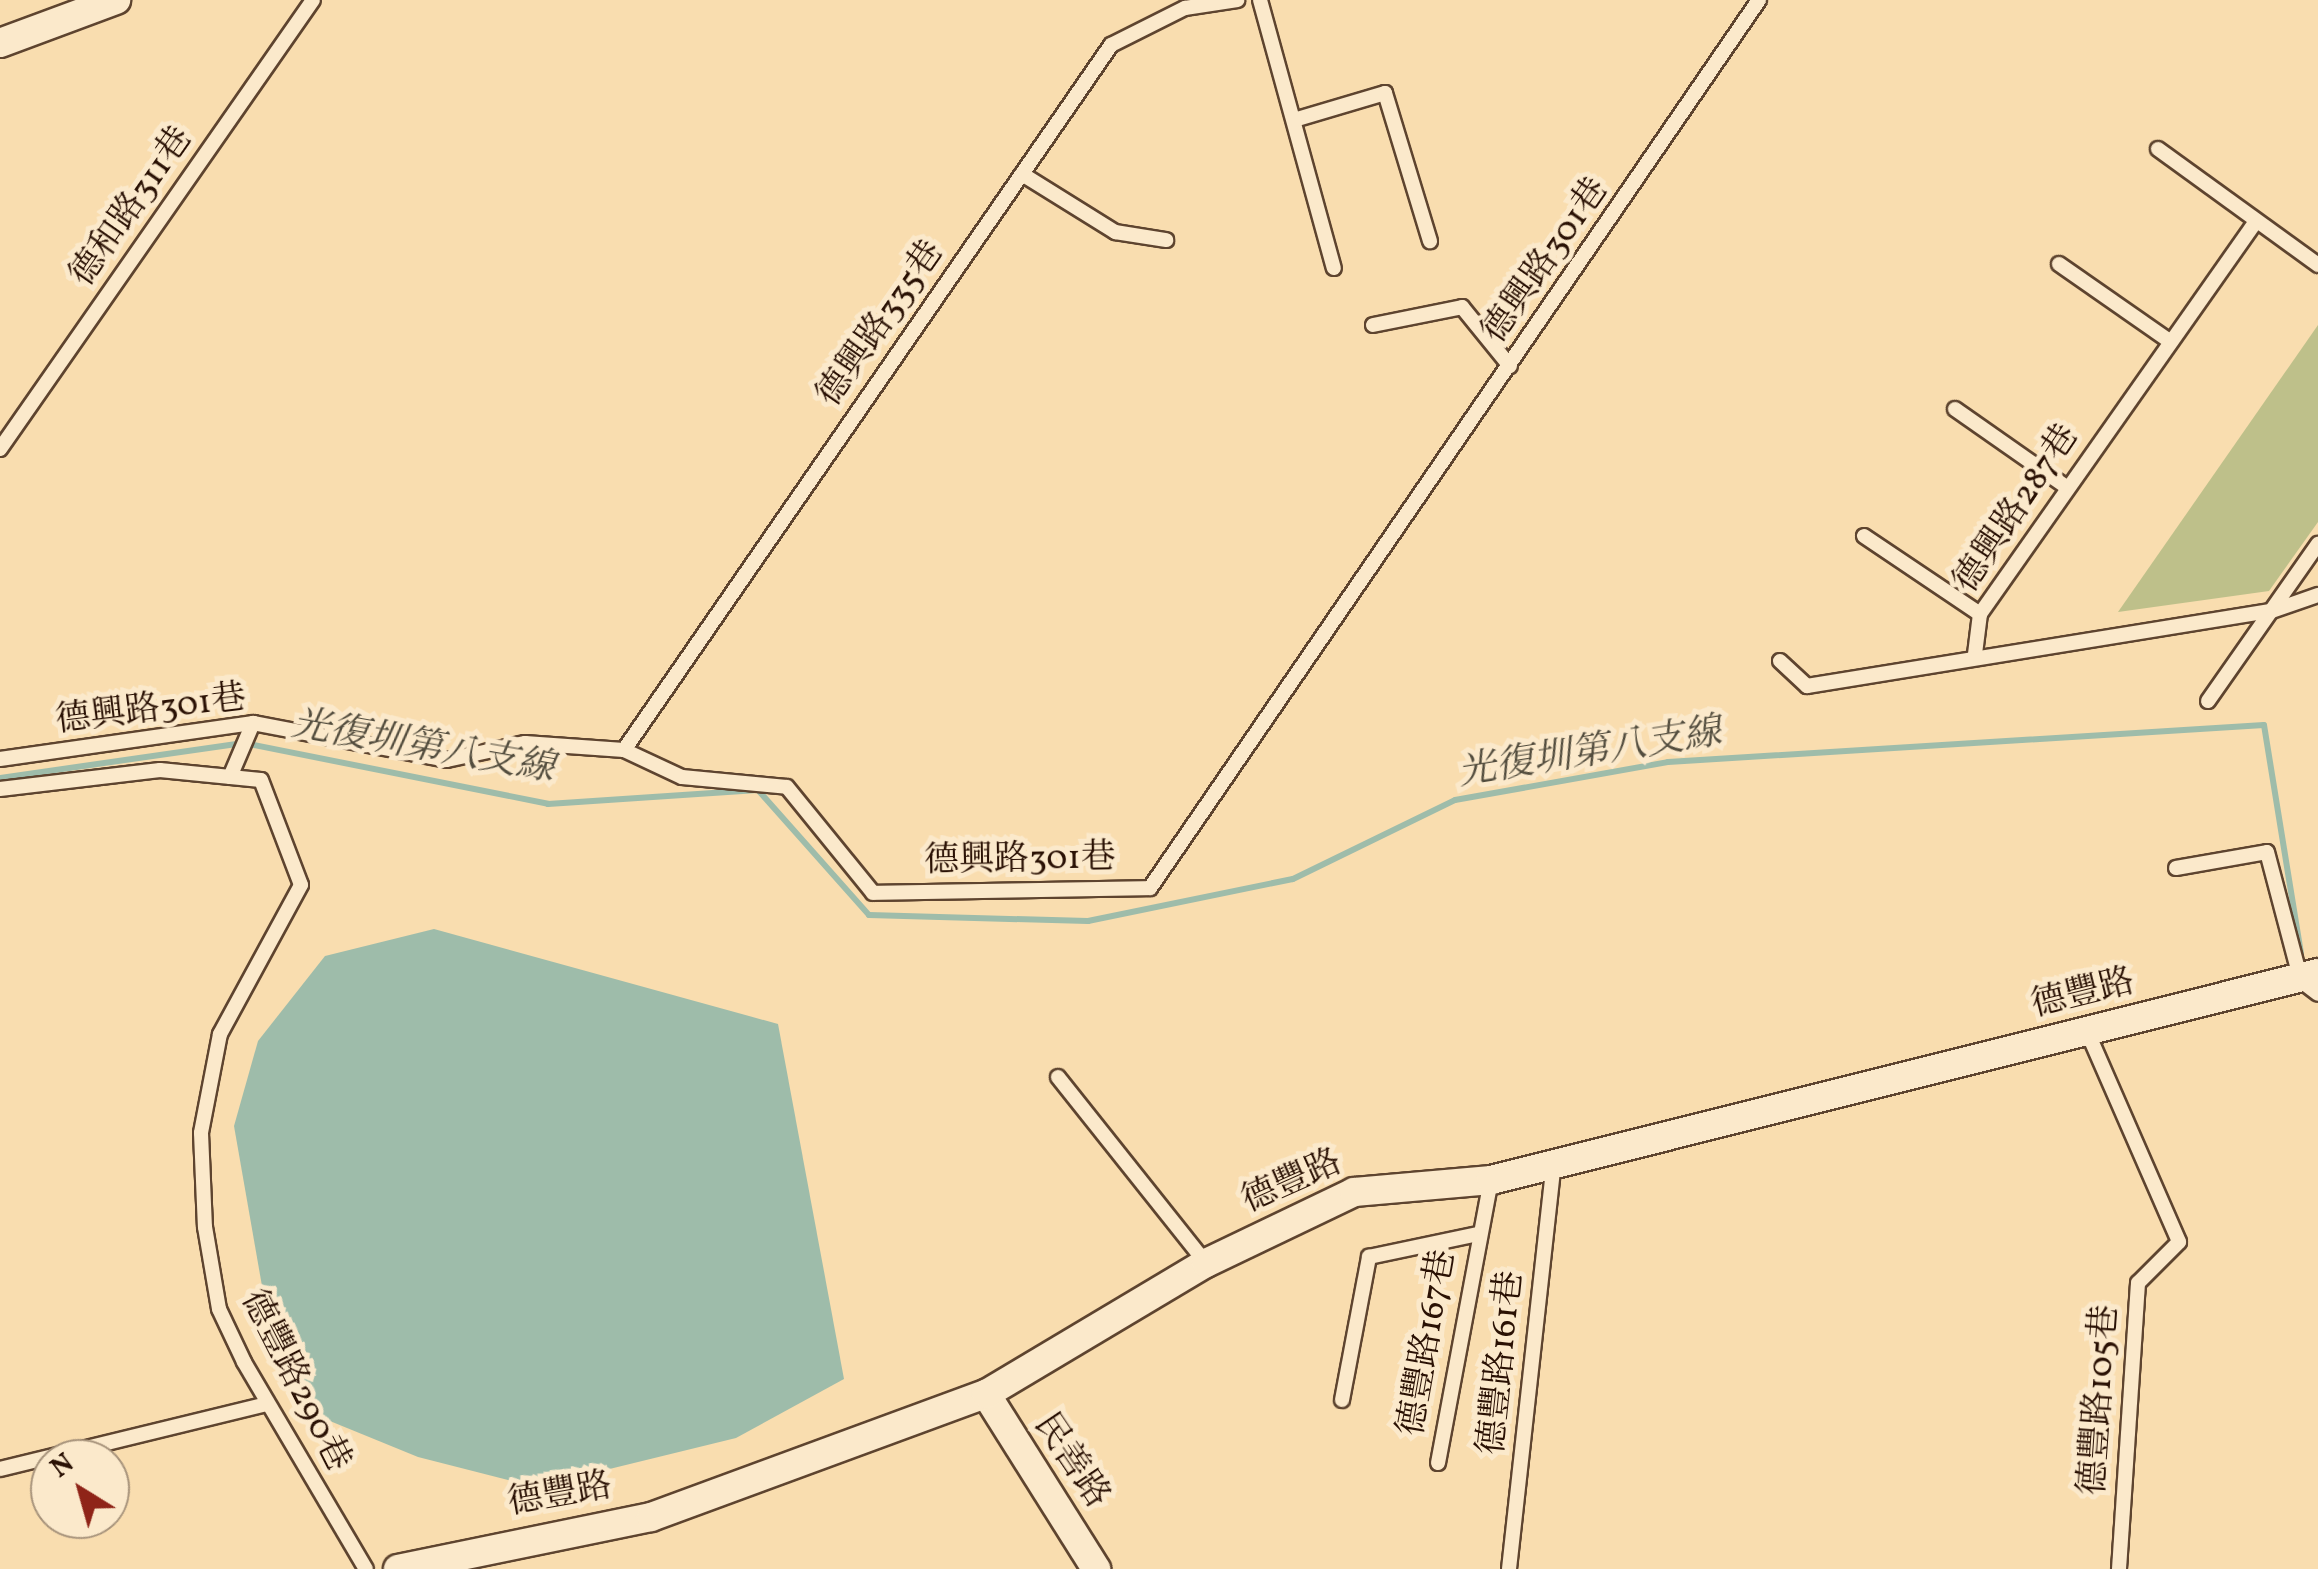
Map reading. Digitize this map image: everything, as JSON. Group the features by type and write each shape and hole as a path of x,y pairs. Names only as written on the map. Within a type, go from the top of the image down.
{"street":[{"path":"0,43 116,0"},
{"name":"德豐路","path":"398,1569 651,1516 986,1394 1206,1262 1354,1192 1491,1180 2086,1031 2312,983"},
{"name":"民善路","path":"986,1394 1096,1569"}],"lane":[{"name":"德和路311巷","path":"0,448 313,0"},
{"name":"德興路335巷","path":"624,750 1111,46 1185,8 1238,0"},
{"path":"1260,0 1334,268"},
{"name":"德興路301巷","path":"0,759 253,723 447,760 525,743 624,750 682,777 786,787 873,894 1150,888 1759,0"},
{"path":"1294,120 1385,94 1430,241"},
{"path":"2158,149 2238,199 2254,222 2318,265"},
{"path":"1022,174 1115,232 1166,240"},
{"name":"德興路287巷","path":"2254,222 2065,486 1980,614 1975,654 2272,611 2318,595"},
{"path":"2060,264 2171,342"},
{"path":"1373,325 1462,307 1510,366"},
{"path":"1955,409 2065,486"},
{"path":"1864,536 1980,614"},
{"path":"2208,701 2318,544"},
{"path":"1780,661 1808,686 1975,654"},
{"path":"230,777 253,723"},
{"name":"德豐路290巷","path":"0,789 160,770 261,780 301,885 220,1034 201,1133 219,1308 266,1404 366,1569"},
{"path":"2176,868 2268,852 2312,983"},
{"name":"德豐路105巷","path":"2086,1031 2179,1242 2138,1284 2119,1569"},
{"path":"1058,1077 1206,1262"},
{"name":"德豐路161巷","path":"1509,1569 1554,1163"},
{"name":"德豐路167巷","path":"1438,1463 1491,1180"},
{"name":"德豐路167巷","path":"1342,1400 1368,1258 1478,1234"},
{"path":"0,1470 266,1404"}],"green space":[{"path":"2318,325 2318,522 2269,591 2118,612"}],"shaded area":[{"path":"434,929 778,1024 844,1379 736,1438 536,1487 418,1457 325,1419 273,1349 234,1126 258,1041 325,956"}],"waterway":[{"name":"光復圳第八支線","path":"0,778 244,743 548,804 758,790 869,915 1088,921 1293,879 1455,800 1668,762 2264,725 2301,953"}]}
